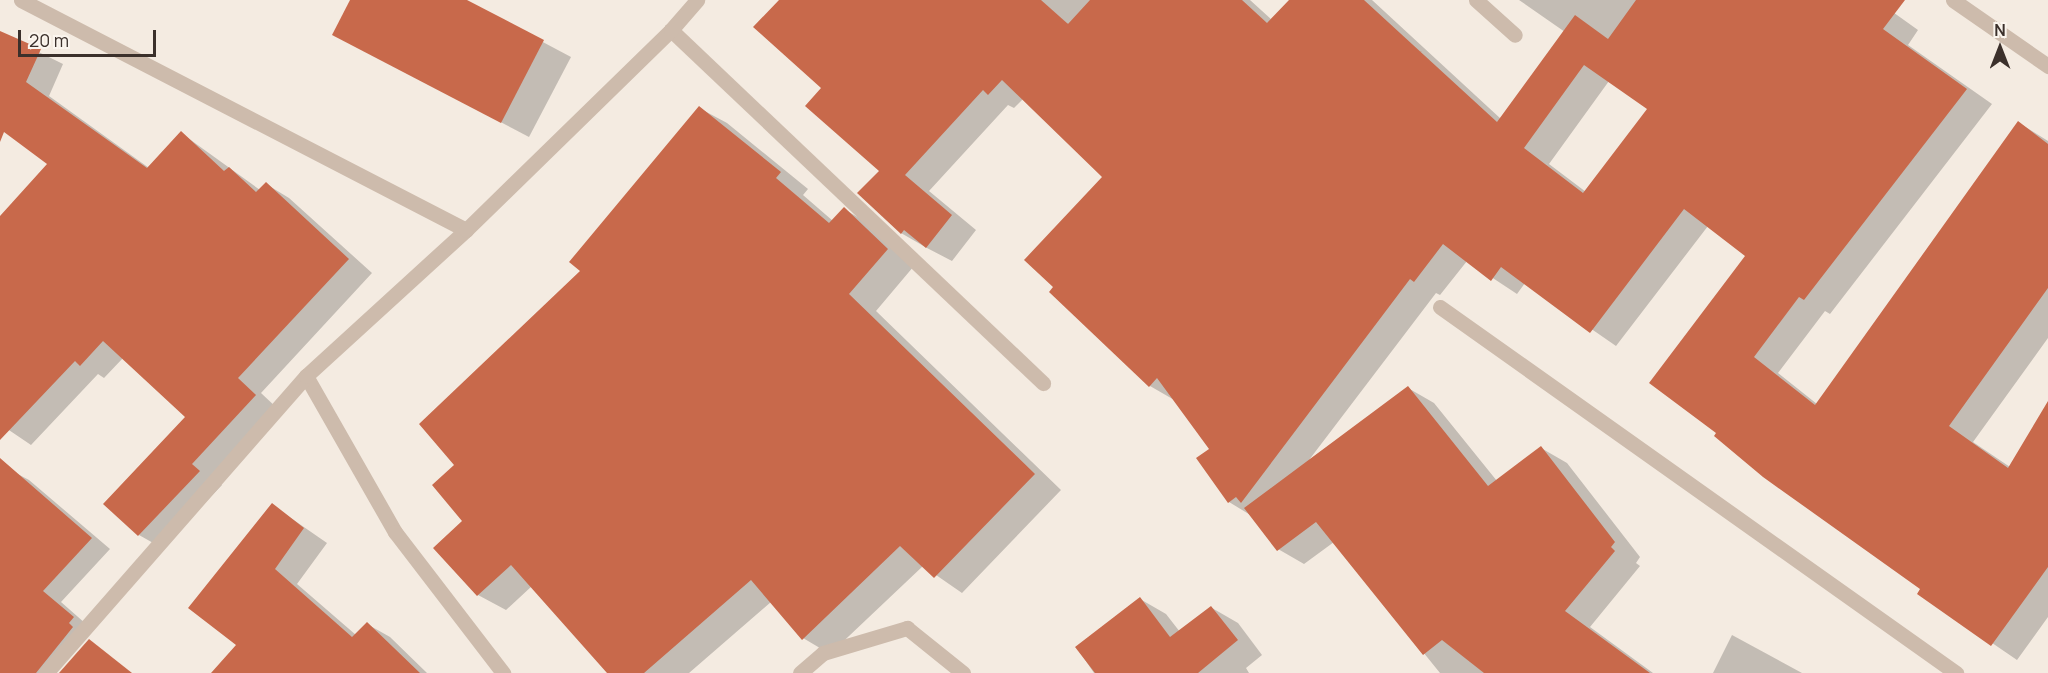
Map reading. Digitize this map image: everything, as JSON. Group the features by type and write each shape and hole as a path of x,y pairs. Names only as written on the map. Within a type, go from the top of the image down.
{"street":[{"path":"21,0 466,230"},
{"path":"46,673 306,376 466,230 671,30 697,0"},
{"path":"1476,0 1515,35"},
{"path":"1953,0 2048,66"},
{"path":"671,30 1043,382"},
{"path":"1440,307 1956,673"},
{"path":"306,376 395,532 503,673"},
{"path":"800,673 823,653 907,628 963,673"}],"building":[{"path":"350,0 467,0 544,40 501,123 332,35"},
{"path":"779,0 1041,0 1068,24 1090,0 1242,0 1267,23 1289,0 1364,0 1497,122 1575,15 1608,39 1636,0 1905,0 1883,29 1967,89 1804,300 1799,297 1754,357 1815,405 2018,121 2048,144 2048,288 1949,426 2008,468 2048,401 2048,567 1991,646 1917,594 1920,589 1763,477 1714,436 1716,433 1649,383 1745,256 1684,209 1590,333 1501,267 1491,281 1443,244 1414,282 1410,279 1241,503 1236,497 1228,503 1196,458 1209,449 1157,378 1149,387 1049,292 1053,287 1024,260 1102,177 1002,80 988,95 983,90 905,175 952,215 926,248 904,230 901,234 857,193 879,171 805,106 821,88 753,27","holes":["1584,65 1647,109 1583,193 1524,148"]},
{"path":"0,31 41,49 26,82 147,168 181,131 224,171 229,167 256,192 266,182 349,259 238,378 256,395 192,464 200,471 138,536 103,504 185,417 103,341 80,366 75,361 0,440 0,216 47,164 4,132 0,142"},
{"path":"699,106 781,172 776,178 829,223 844,207 888,249 849,294 1035,474 934,578 900,546 802,640 751,580 644,673 607,673 511,565 477,596 433,548 462,521 432,485 454,465 419,424 580,271 569,262"},
{"path":"1408,386 1488,486 1541,446 1615,542 1611,547 1615,551 1565,611 1650,673 1484,673 1442,640 1423,655 1316,522 1277,551 1244,508"},
{"path":"0,458 92,538 43,591 74,617 69,623 73,627 36,673 0,673"},
{"path":"272,503 304,528 275,569 352,637 367,622 420,673 211,673 236,645 188,608"},
{"path":"1140,597 1170,637 1211,606 1238,640 1198,673 1095,673 1075,647"},
{"path":"89,639 132,673 59,673"}]}
